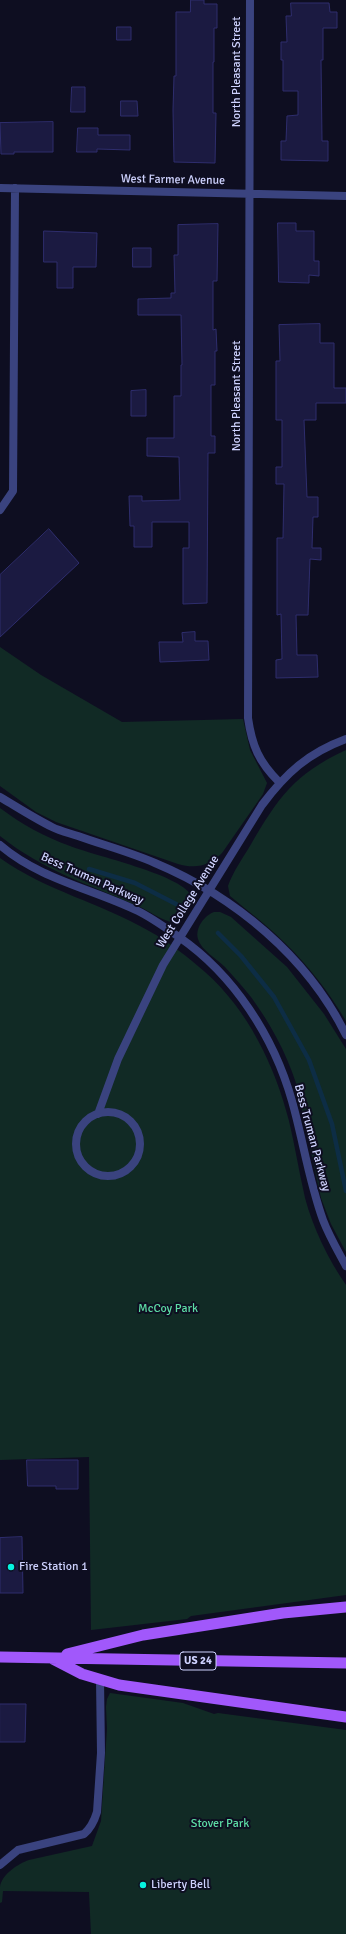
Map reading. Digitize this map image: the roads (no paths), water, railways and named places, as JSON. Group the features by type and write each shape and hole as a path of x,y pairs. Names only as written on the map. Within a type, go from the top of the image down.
{"main road":[{"path":"51,1658 143,1635 283,1613 346,1607"},
{"name":"US 24","path":"0,1657 346,1663"},
{"path":"51,1658 82,1674 126,1686 346,1717"}],"street":[{"name":"North Pleasant Street","path":"250,0 248,718 255,749 265,768 279,782"},
{"name":"West Farmer Avenue","path":"0,188 346,196"},
{"path":"0,510 13,491 15,188"},
{"name":"West College Avenue","path":"98,1114 118,1059 163,965 262,805 279,782 318,751 346,739"},
{"path":"0,797 53,828 155,862 209,890 250,919 283,948 312,981 340,1023 346,1036"},
{"name":"Bess Truman Parkway","path":"0,845 41,871 139,912 180,938 209,961 231,984 268,1037 292,1100 309,1178 323,1222 346,1266"},
{"path":"98,1114 119,1114 128,1119 135,1127 139,1137 140,1147 138,1157 132,1166 124,1172 114,1176 103,1176 93,1173 79,1158 76,1147 77,1136 82,1127 89,1119 98,1114"},
{"path":"0,1865 18,1850 84,1834 95,1820 97,1812 101,1753 100,1680"}],"waterway":[{"path":"89,869 135,883 176,904"},
{"path":"218,933 241,956 274,997 309,1060 332,1124 346,1191"}],"place":[{"name":"Fire Station 1","path":"11,1567"},
{"name":"Liberty Bell","path":"143,1885"}],"park label":[{"name":"McCoy Park","path":"168,1309"},
{"name":"Stover Park","path":"220,1824"}]}
